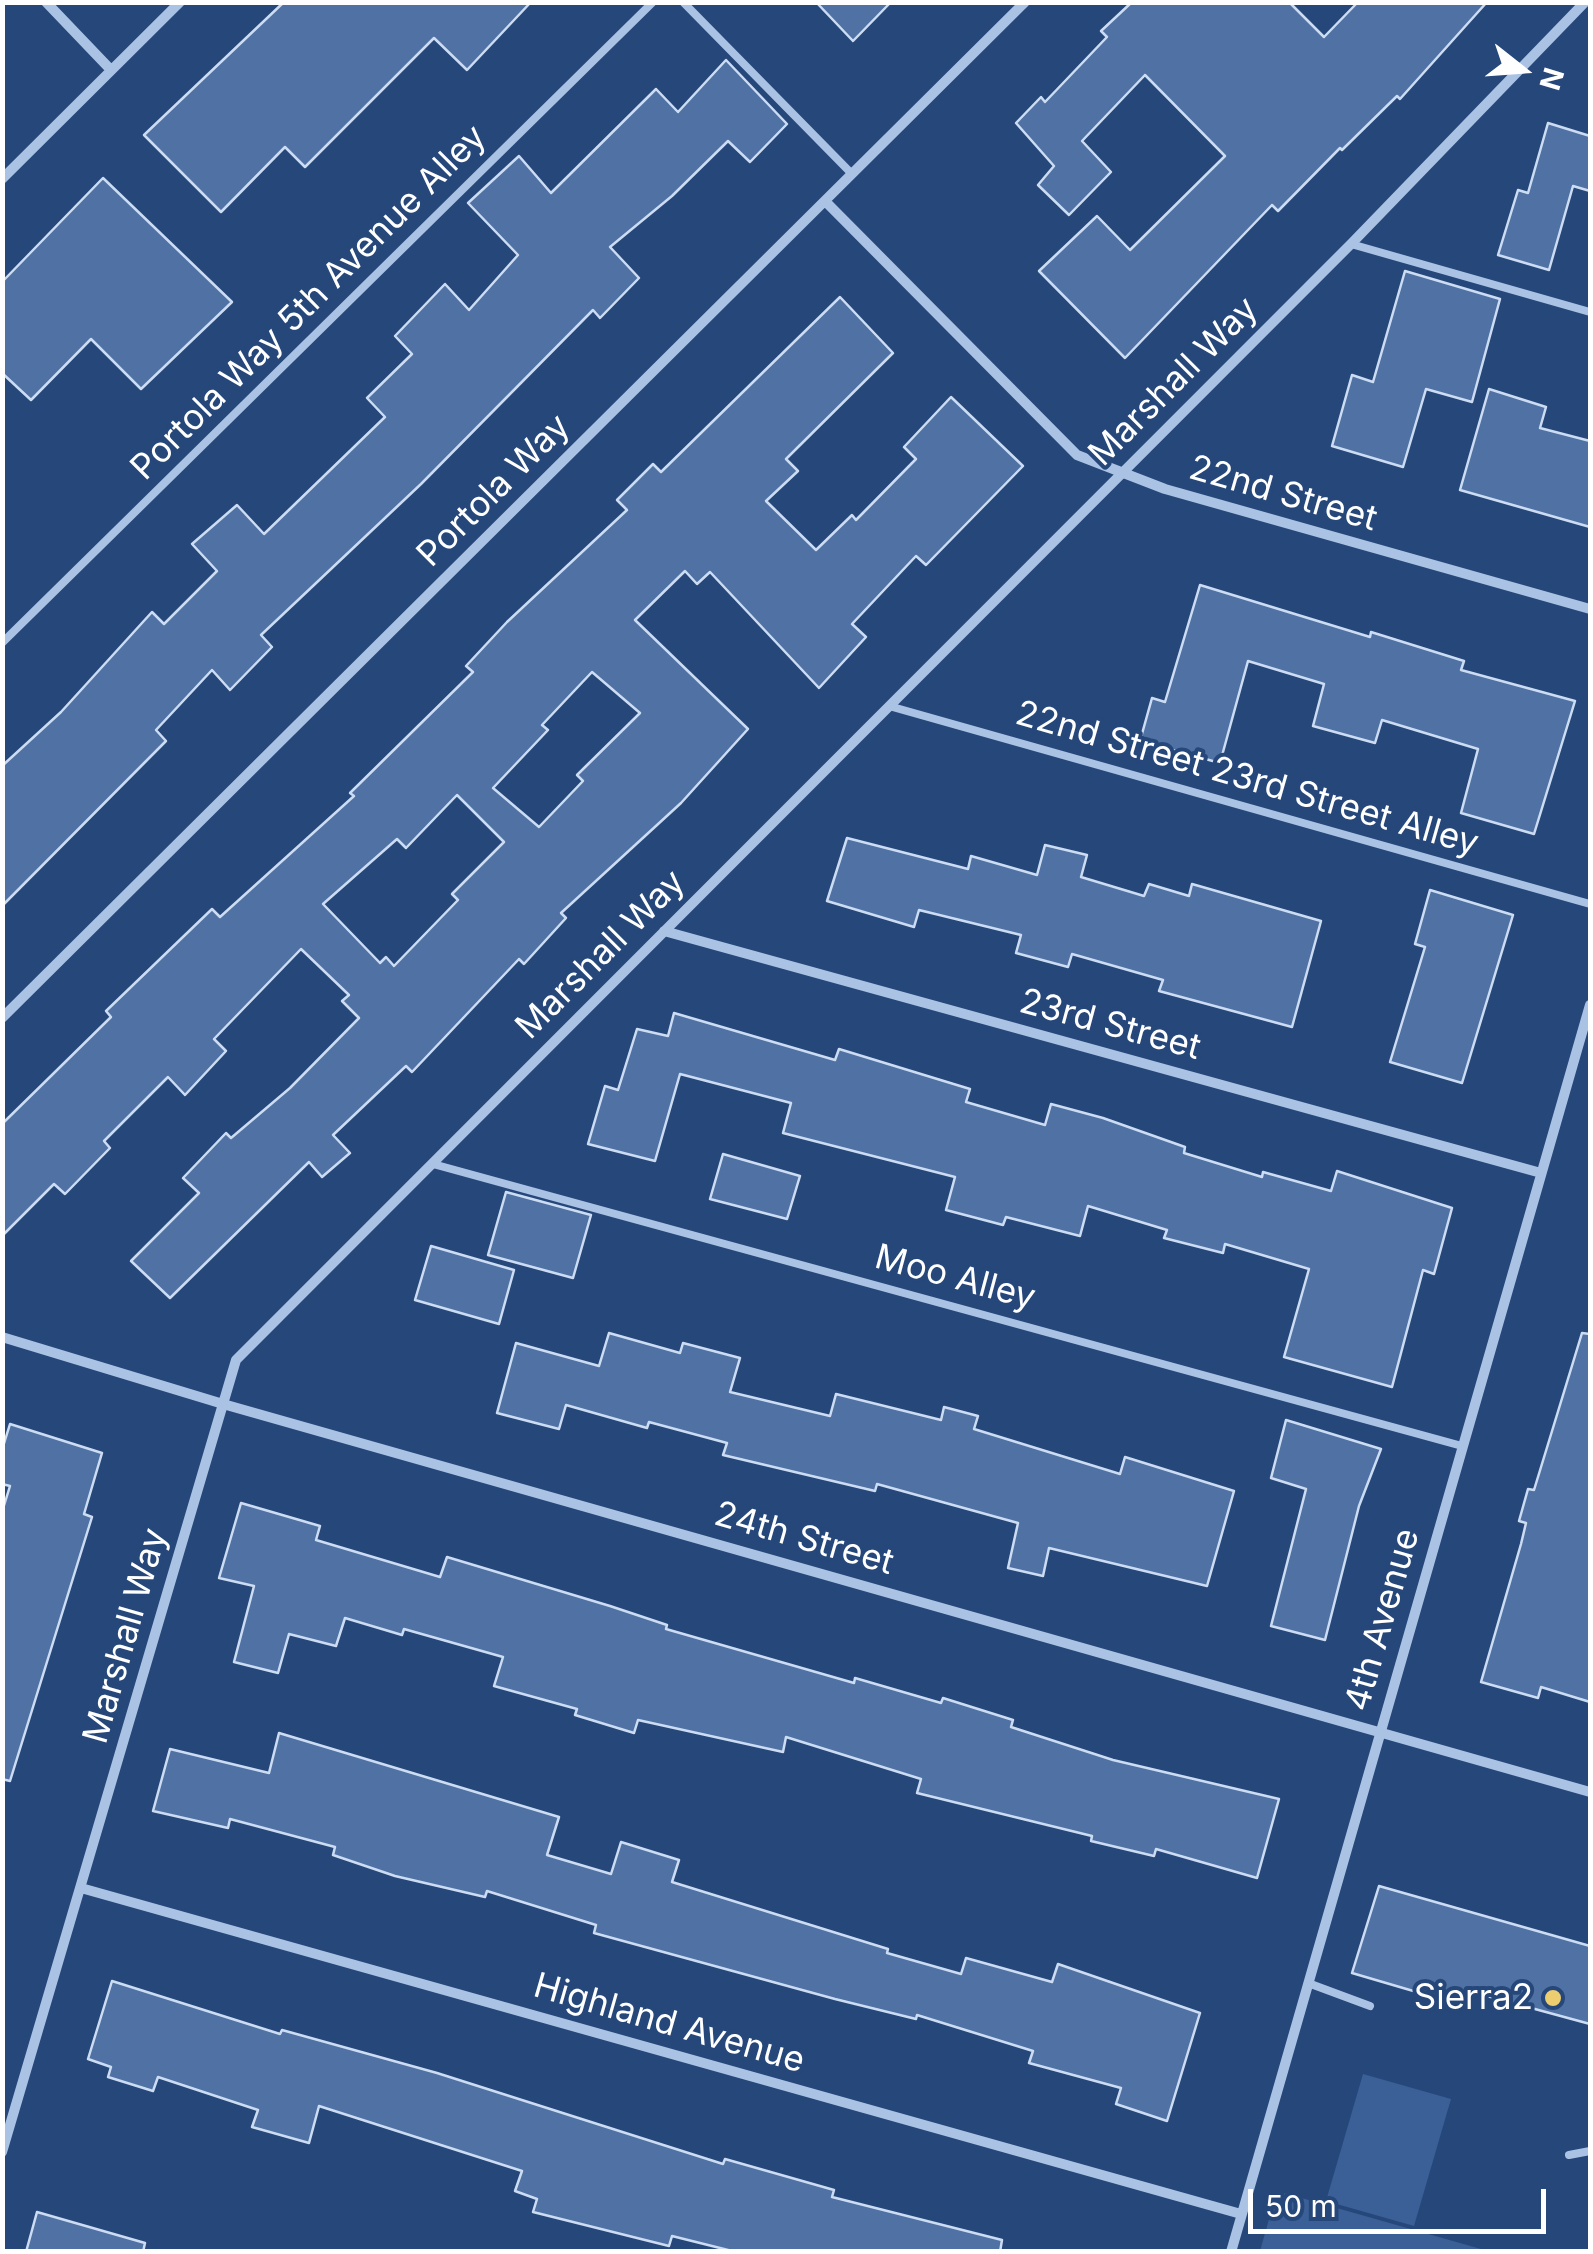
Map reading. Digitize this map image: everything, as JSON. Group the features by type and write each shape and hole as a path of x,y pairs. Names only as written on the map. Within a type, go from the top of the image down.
{"street":[{"path":"46,2 112,70"},
{"path":"2,179 180,2"},
{"name":"Portola Way","path":"2,1018 1024,2"},
{"name":"Marshall Way","path":"2,2152 236,1360 1351,244 1586,2"},
{"name":"22nd Street","path":"825,201 1077,455 1122,473 1590,609"},
{"name":"23rd Street","path":"664,931 1541,1173"},
{"name":"4th Avenue","path":"1231,2252 1590,1005"},
{"name":"24th Street","path":"2,1336 223,1404 1590,1792"},
{"name":"Highland Avenue","path":"81,1888 1242,2214"}],"lane":[{"name":"Portola Way 5th Avenue Alley","path":"2,643 653,2"},
{"path":"682,2 852,174"},
{"path":"1351,244 1590,312"},
{"name":"22nd Street 23rd Street Alley","path":"889,706 1590,904"},
{"name":"Moo Alley","path":"433,1164 1462,1446"},
{"path":"1308,1983 1370,2006"},
{"path":"1569,2155 1590,2150"}],"shaded area":[{"path":"1363,2074 1451,2099 1414,2226 1326,2201"},
{"path":"1277,2191 1488,2251 1260,2251"}],"building":[{"path":"284,2 531,2 467,70 434,38 305,167 285,147 221,212 144,135"},
{"path":"816,2 891,2 853,41"},
{"path":"1132,2 1289,2 1324,37 1358,2 1487,2 1400,99 1397,96 1340,148 1278,211 1272,205 1125,358 1039,271 1097,216 1130,250 1225,156 1145,75 1082,141 1111,172 1069,215 1038,185 1054,166 1016,123 1041,97 1045,102 1107,37 1101,31"},
{"path":"726,60 787,124 750,162 728,141 672,196 610,247 639,278 600,318 593,310 421,484 261,635 272,647 230,690 212,670 156,730 166,741 2,906 2,766 61,712 152,612 164,624 217,571 192,544 237,505 264,534 385,417 367,398 412,354 395,336 445,284 469,310 518,255 468,203 519,156 551,193 656,89 678,112"},
{"path":"1548,123 1590,136 1590,191 1573,186 1549,270 1498,255 1518,190 1528,193"},
{"path":"103,178 232,302 141,389 91,339 31,400 2,373 2,282"},
{"path":"1405,271 1500,299 1472,402 1426,389 1403,467 1332,446 1352,375 1373,382"},
{"path":"840,297 893,353 786,459 798,471 766,501 816,550 852,515 856,520 916,459 904,447 951,397 1023,466 926,565 916,556 852,624 866,637 819,688 710,572 697,584 685,571 635,620 748,729 681,803 561,913 566,918 524,964 519,959 412,1072 406,1066 333,1135 350,1153 322,1177 309,1162 170,1298 131,1261 199,1193 183,1178 226,1133 231,1138 290,1088 359,1018 342,1001 349,995 301,949 214,1039 226,1051 185,1095 168,1077 104,1141 110,1148 65,1194 54,1184 2,1236 2,1124 111,1017 106,1011 212,909 220,917 354,796 350,793 473,672 466,666 507,622 627,510 617,500 653,464 661,472","holes":["592,672 640,713 577,775 583,781 539,827 493,788 548,730 542,725","457,795 504,842 452,894 458,900 394,966 386,957 380,963 323,904 397,839 406,848"]},
{"path":"1489,389 1546,407 1540,428 1590,441 1590,527 1460,490"},
{"path":"1200,585 1370,637 1371,632 1464,661 1461,670 1575,701 1534,834 1461,813 1478,749 1382,720 1375,743 1313,726 1324,684 1248,661 1220,763 1140,741 1152,698 1165,702"},
{"path":"847,838 968,869 971,856 1037,875 1045,845 1087,855 1081,877 1144,896 1149,884 1189,896 1192,884 1321,921 1292,1027 1159,991 1163,980 1072,954 1068,967 1016,953 1021,935 919,910 914,927 827,901"},
{"path":"1430,890 1513,915 1462,1083 1390,1062 1425,947 1415,944"},
{"path":"674,1013 835,1060 839,1049 970,1089 966,1102 1045,1125 1051,1104 1103,1118 1185,1147 1184,1153 1262,1177 1263,1172 1331,1191 1337,1171 1452,1208 1434,1274 1423,1270 1392,1387 1284,1357 1309,1269 1225,1244 1223,1253 1164,1238 1167,1230 1088,1206 1080,1236 1006,1217 1003,1225 946,1210 955,1177 783,1133 791,1103 680,1074 655,1161 588,1144 605,1086 618,1090 637,1029 668,1036"},
{"path":"723,1154 800,1176 787,1219 710,1199"},
{"path":"506,1192 591,1215 573,1278 488,1255"},
{"path":"431,1246 514,1270 499,1324 415,1300"},
{"path":"609,1333 680,1353 683,1343 740,1358 730,1392 830,1416 836,1394 941,1420 944,1407 978,1416 974,1429 1120,1474 1125,1457 1234,1491 1207,1586 1049,1548 1043,1576 1008,1568 1018,1523 877,1484 875,1491 723,1455 727,1443 649,1422 647,1428 566,1405 559,1429 497,1413 516,1343 599,1366"},
{"path":"1582,1333 1590,1334 1590,1702 1541,1687 1538,1698 1481,1682 1521,1544 1526,1523 1519,1521 1528,1489 1534,1490"},
{"path":"1286,1420 1381,1449 1359,1506 1325,1640 1271,1626 1306,1489 1271,1478"},
{"path":"10,1424 102,1453 84,1514 92,1517 10,1781 2,1779 2,1512 10,1486 2,1484 2,1450"},
{"path":"241,1503 320,1526 316,1540 440,1577 447,1557 610,1606 667,1625 666,1629 854,1683 855,1678 941,1703 943,1698 1013,1720 1011,1727 1113,1760 1279,1799 1257,1878 1156,1849 1154,1856 1091,1841 1092,1836 917,1793 921,1779 786,1737 783,1752 638,1720 634,1733 575,1715 577,1709 494,1686 503,1657 404,1629 402,1635 345,1618 336,1646 289,1634 278,1673 234,1662 254,1586 219,1578"},
{"path":"279,1733 559,1817 547,1855 611,1874 621,1842 679,1860 672,1882 888,1949 887,1953 961,1974 966,1958 1052,1982 1058,1964 1200,2013 1167,2121 1116,2104 1121,2088 1029,2063 1033,2051 917,2015 916,2019 835,1999 594,1933 596,1925 487,1891 485,1897 395,1876 333,1855 335,1847 230,1819 228,1828 153,1811 170,1749 269,1773"},
{"name":"Sierra2","path":"1379,1886 1590,1946 1590,2024 1465,1990 1461,2005 1352,1973"},
{"path":"112,1981 280,2034 282,2030 437,2073 723,2164 725,2159 834,2190 832,2197 1002,2240 1000,2252 736,2252 672,2236 669,2246 533,2212 537,2199 515,2191 522,2171 319,2106 309,2143 252,2127 258,2110 158,2077 153,2091 108,2077 111,2067 88,2059"},
{"path":"37,2212 145,2243 143,2252 26,2252"}],"place":[{"name":"Sierra2","path":"1553,1998"}]}
